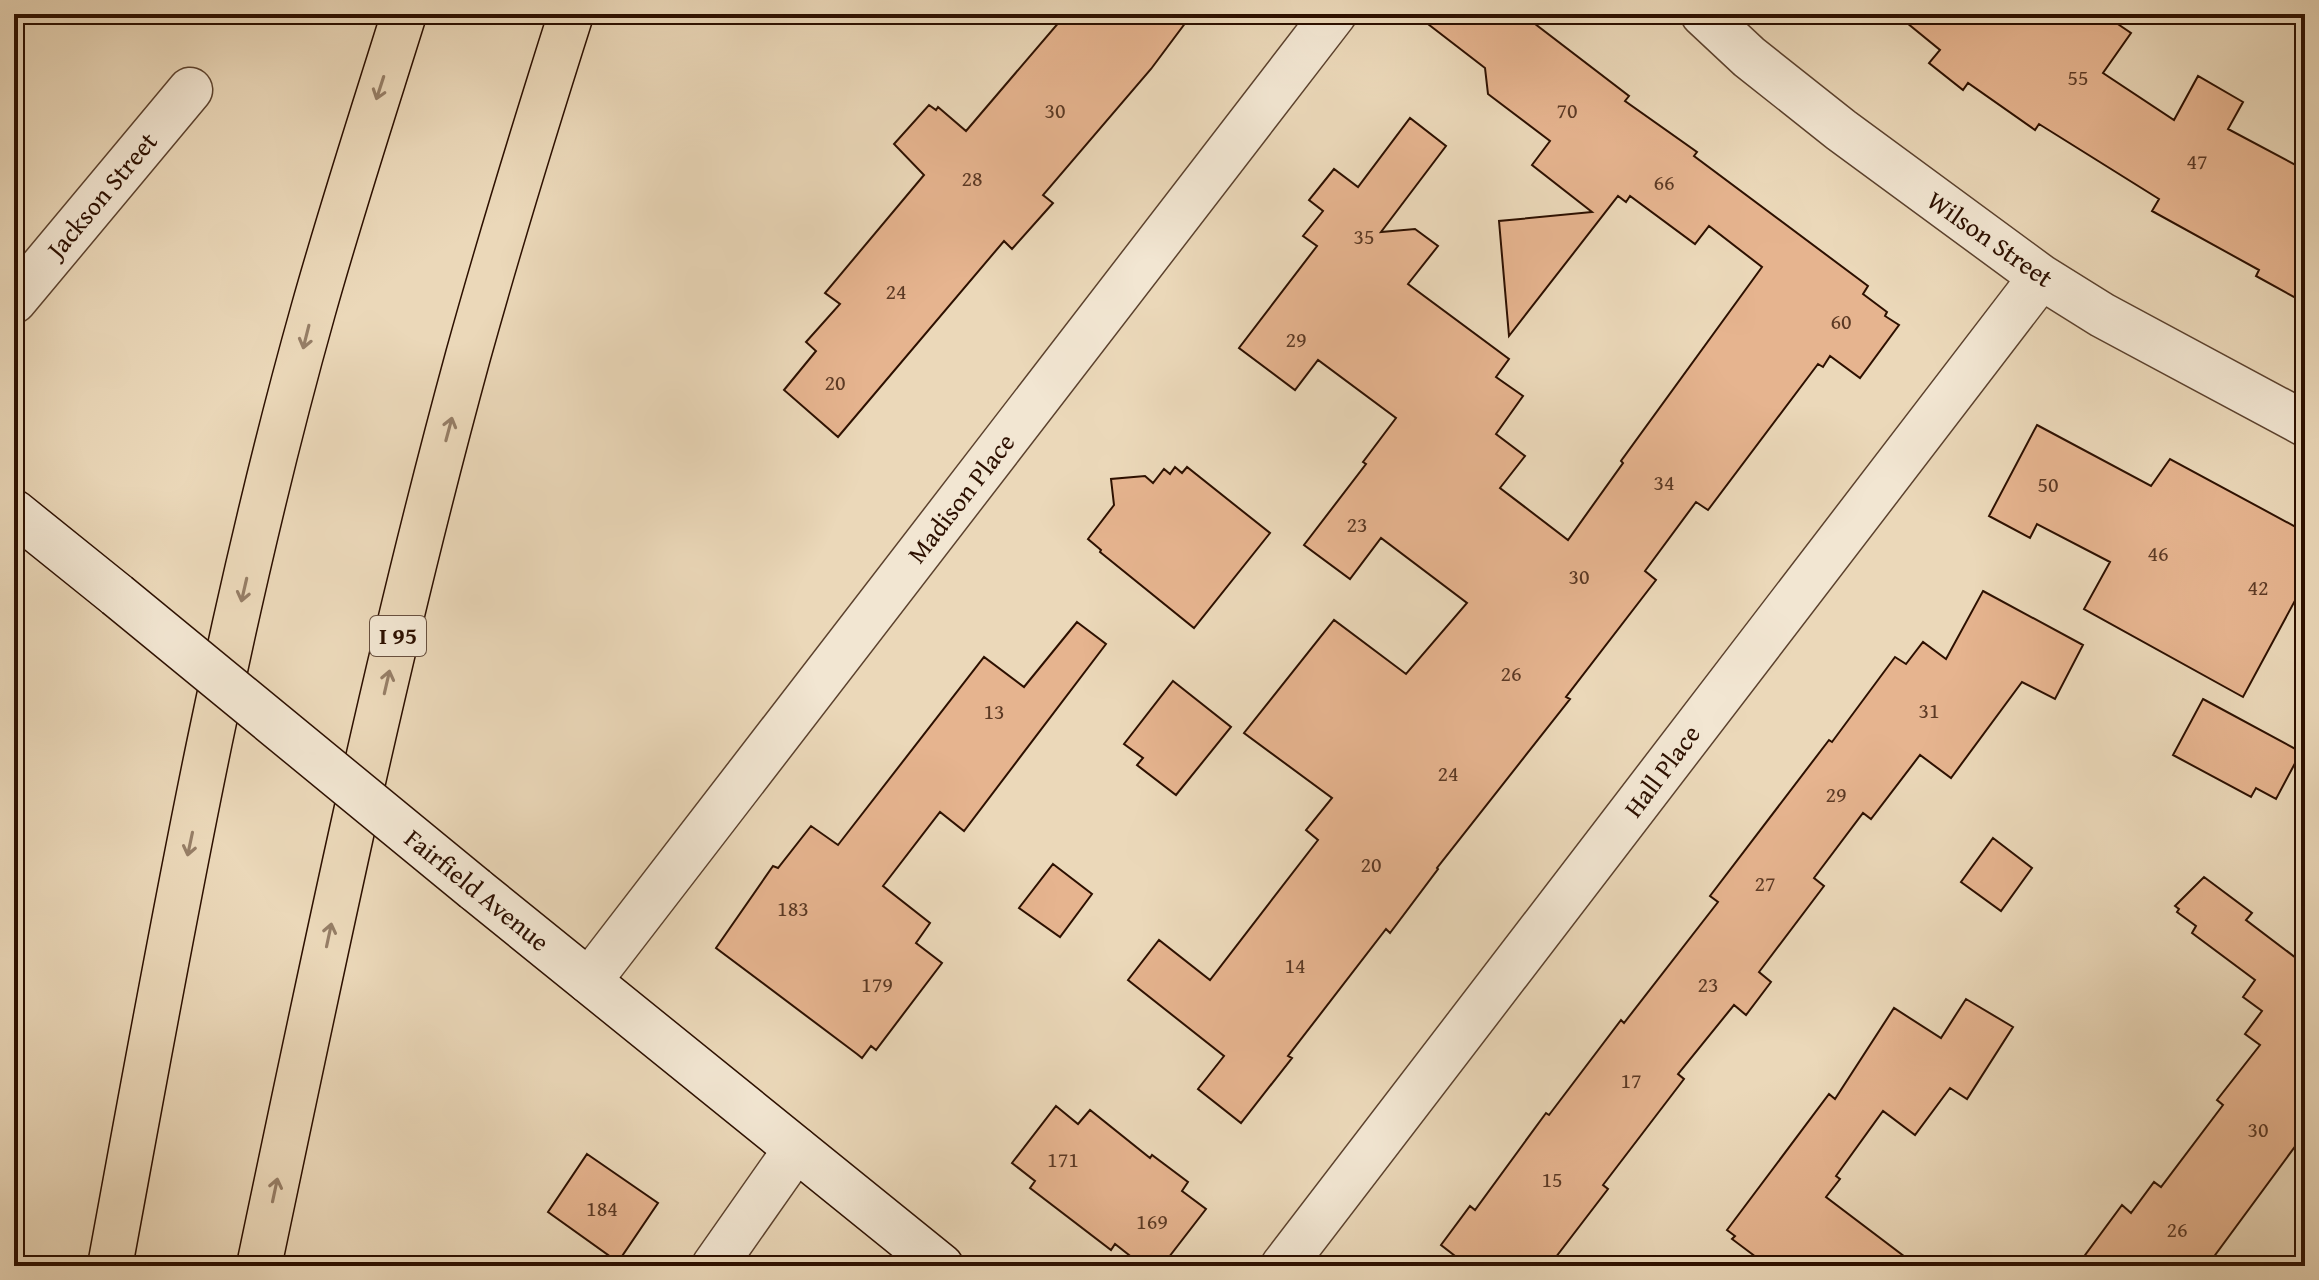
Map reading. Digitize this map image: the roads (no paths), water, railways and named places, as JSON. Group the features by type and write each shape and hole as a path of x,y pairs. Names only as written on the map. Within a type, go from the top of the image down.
{"highway":[{"path":"110,1266 183,876 265,498 313,312 404,14"},
{"name":"I 95","path":"259,1266 336,902 420,542 472,342 521,171 571,14"}],"street":[{"name":"Madison Place","path":"589,981 1334,14"},
{"name":"Wilson Street","path":"1703,14 1749,57 1841,130 2041,277 2102,315 2305,424"},
{"name":"Jackson Street","path":"14,301 190,90"},
{"name":"Hall Place","path":"1283,1266 2041,277"},
{"name":"Fairfield Avenue","path":"14,512 941,1266"},
{"path":"714,1266 796,1149"}]}
